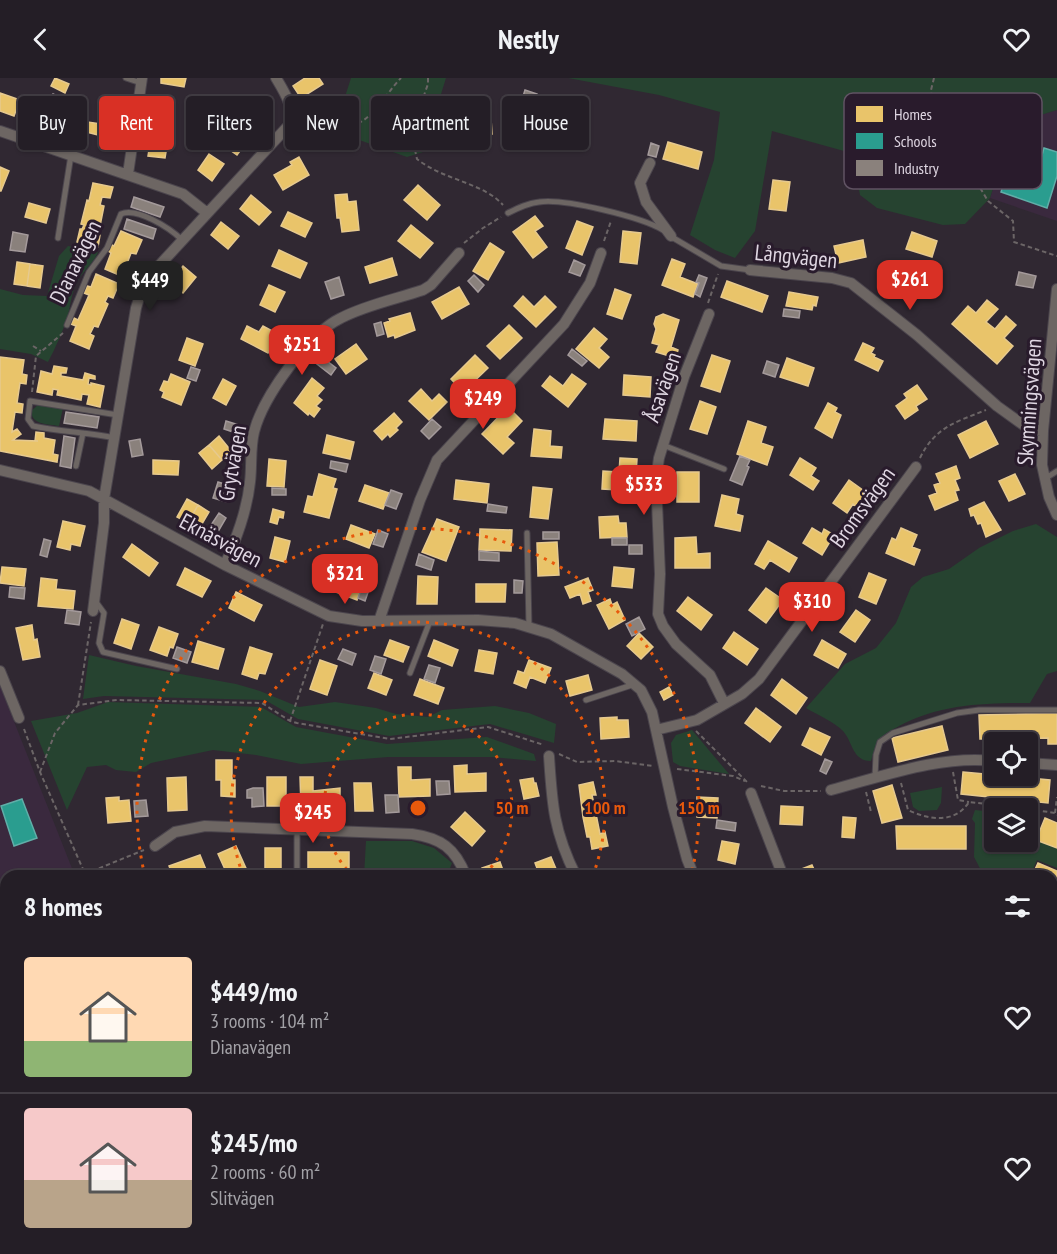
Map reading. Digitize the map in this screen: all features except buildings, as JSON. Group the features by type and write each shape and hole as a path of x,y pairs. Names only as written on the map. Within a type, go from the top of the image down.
{"street":[{"path":"276,78 286,96"},
{"path":"128,174 142,81"},
{"path":"0,131 183,194 207,213"},
{"path":"94,606 104,523 104,499 132,329 141,292 155,270 285,131"},
{"path":"650,163 640,183 646,202 671,237"},
{"path":"379,621 420,500 437,460 564,324 590,284 601,252"},
{"name":"Grytvägen","path":"225,565 235,543 249,490 254,433 264,405 276,386 304,350 333,322 355,312 423,290 431,285 459,253"},
{"name":"Långvägen","path":"750,270 832,278 851,283 917,335 997,406 1029,429 1043,431"},
{"name":"Skymningsvägen","path":"1057,289 1043,431 1042,465 1049,497 1057,515"},
{"name":"Åsavägen","path":"709,314 684,377 663,445 656,479 660,574 658,614 663,626 676,644 710,675 724,703"},
{"name":"Bromsvägen","path":"656,730 697,720 742,694 759,679 916,467"},
{"name":"Eknäsvägen","path":"0,470 78,488 104,499 225,565 328,616 362,621 498,621 551,634 634,684 647,698 672,807 692,870"},
{"path":"0,671 19,718"},
{"path":"549,751 552,807 559,839 573,870"},
{"path":"831,790 951,760 984,760"},
{"path":"1038,764 1057,765"},
{"path":"750,788 781,870"},
{"path":"155,846 175,832 205,826 412,834 431,838 450,849 464,870"}],"lane":[{"path":"126,78 142,81"},
{"path":"58,238 71,155"},
{"name":"Långvägen","path":"508,213 521,206 540,201 554,201 613,213 650,223 721,266 750,270"},
{"name":"Dianavägen","path":"67,325 89,272 106,248 121,214 128,212 165,226 182,240"},
{"path":"115,438 59,432 33,426 28,419 30,401 118,415"},
{"path":"76,466 83,433"},
{"path":"663,445 724,469"},
{"path":"1044,479 1057,471"},
{"path":"526,533 529,627"},
{"path":"94,606 104,613 99,643 103,652 177,669"},
{"path":"410,673 430,621"},
{"path":"586,700 634,684"},
{"path":"875,779 876,755 880,742 893,733 957,713 979,710 1057,710"},
{"path":"297,829 297,870"}],"path":[{"path":"359,122 370,116 401,78"},
{"path":"428,78 428,84 411,132 417,159 440,174 493,195 508,213 470,237 460,247 459,253"},
{"path":"931,93 934,78"},
{"path":"981,189 988,201 1013,221 1014,242 1057,256"},
{"path":"601,252 613,213"},
{"path":"709,314 707,306 721,266"},
{"path":"30,401 36,356 57,340 67,325"},
{"path":"33,346 41,351"},
{"path":"916,467 923,451 937,432 997,406"},
{"path":"40,772 55,733 78,705 94,606"},
{"path":"290,721 320,630 328,616"},
{"path":"78,705 117,700 262,703 290,721 390,739 488,728 578,762 615,761 654,766"},
{"path":"19,718 40,772 84,870"},
{"path":"687,723 750,788"},
{"path":"953,768 958,800 984,804"},
{"path":"674,769 733,776 750,788 812,792 831,790"},
{"path":"898,773 908,810 922,817 953,816 962,812 969,802"},
{"path":"865,789 871,812"},
{"path":"1038,811 1056,814 1057,797"},
{"path":"98,870 155,846"}],"shaded area":[{"path":"1057,110 1057,221 990,198 993,189 1042,189 1042,114"},
{"path":"0,686 73,870 0,870"}],"green space":[{"path":"351,78 446,78 440,96 371,96 371,144 359,140 359,96 345,96"},
{"path":"568,78 1057,78 1057,110 1042,115 1042,93 844,93 844,151 772,131 755,231 735,258 715,250 690,235 714,160 720,112 659,95"},
{"path":"387,150 424,150 407,157"},
{"path":"859,189 993,189 990,198 965,224 943,225 877,208 860,195"},
{"path":"68,246 98,252 75,287 68,315 48,362 31,354 0,349 0,289 23,295 47,296 59,256"},
{"path":"38,405 63,408 59,426 41,423 34,419 31,411"},
{"path":"1036,524 1057,537 1057,671 1047,674 1030,703 963,706 930,713 899,726 883,736 877,744 871,761 860,758 856,754 840,728 806,708 845,664 876,648 896,623 911,587 923,577 949,569 979,548 1013,531"},
{"path":"89,655 236,684 299,707 335,702 376,708 396,714 428,717 442,710 495,706 529,713 556,724 554,743 490,724 389,736 298,719 265,700 104,696 83,699"},
{"path":"108,702 261,707 296,727 387,744 487,737 534,754 536,761 492,757 388,757 301,764 256,755 213,750 151,763 136,772 116,770 106,765 87,767 67,810 31,721 77,713"},
{"path":"692,730 729,774 680,766 673,762 671,743 676,735"},
{"path":"942,787 941,803 937,810 919,811 913,807 910,793"},
{"path":"975,810 984,811 984,852 1038,852 1038,840 1057,848 1057,868 1037,860 1033,870 981,870 974,857 975,823 972,819"},
{"path":"366,841 412,841 434,848 452,863 449,870 364,870"}]}
